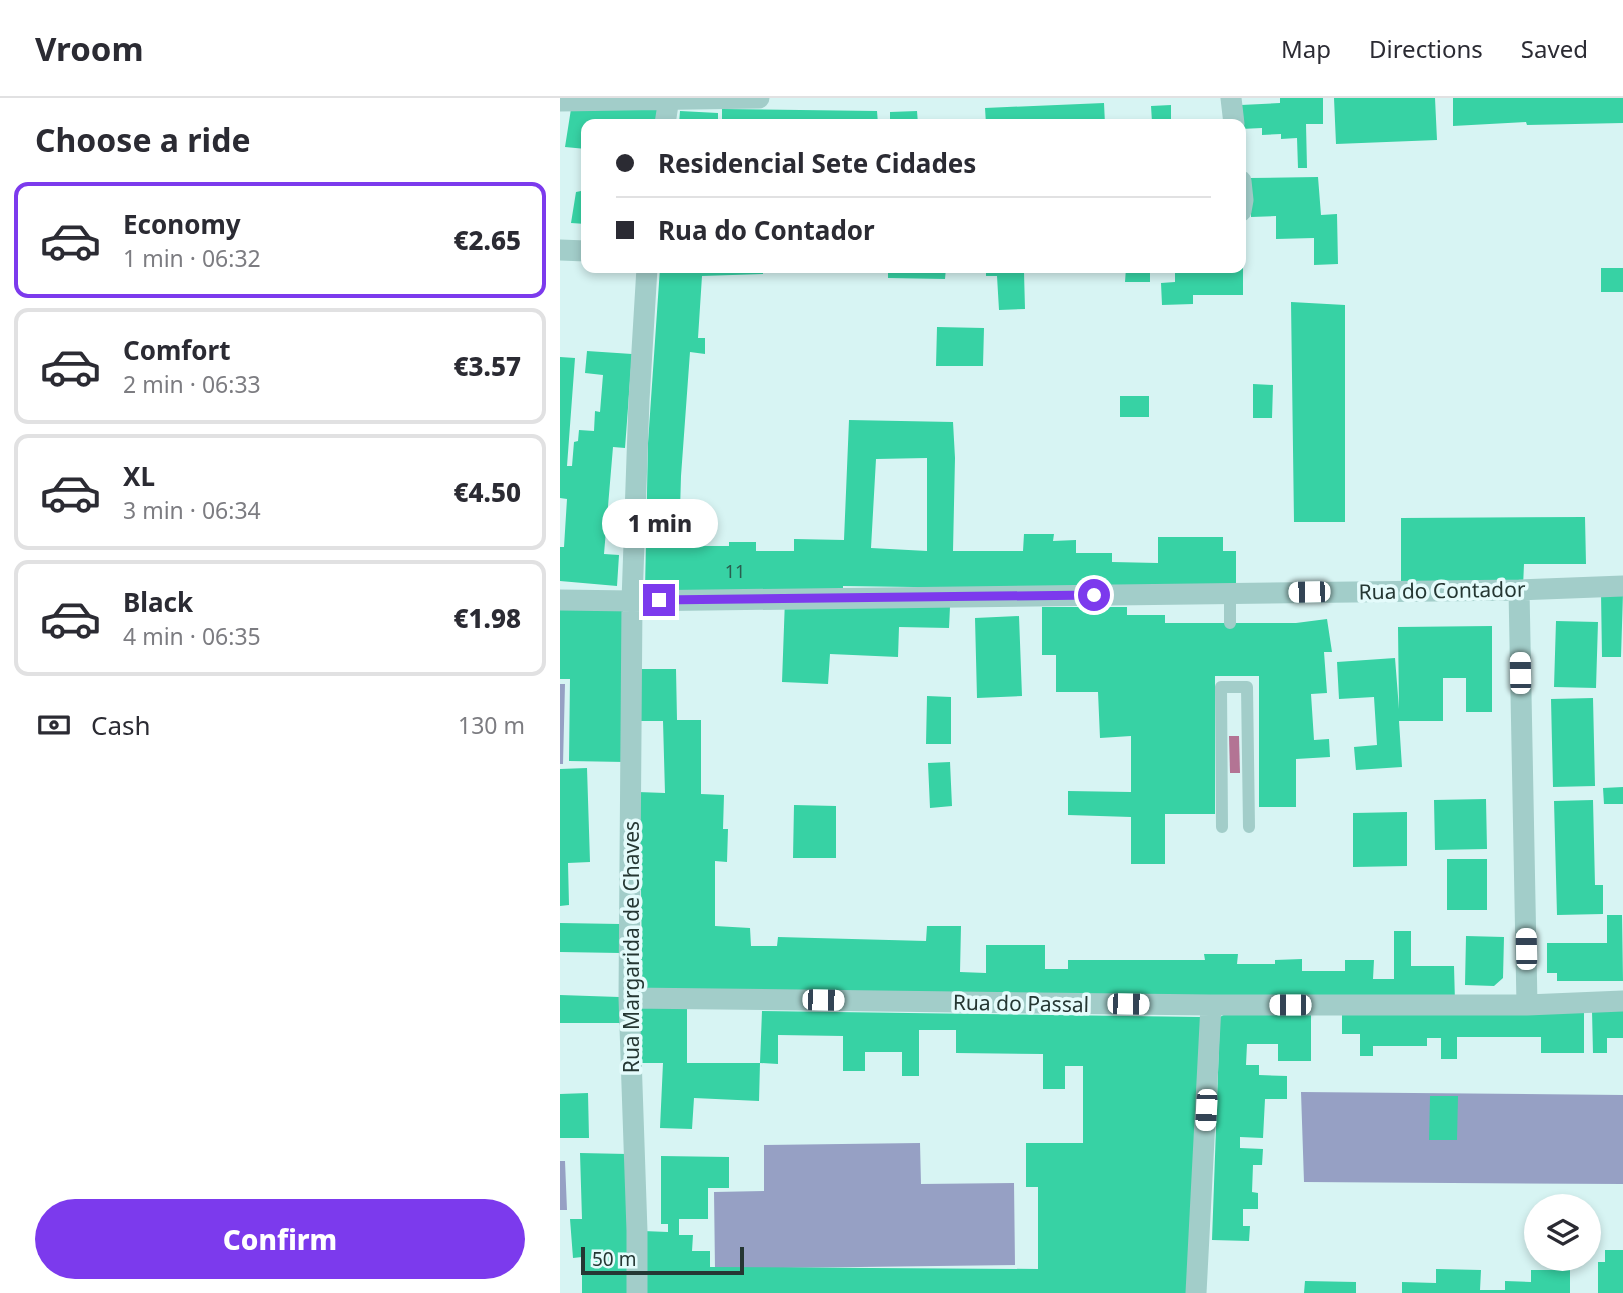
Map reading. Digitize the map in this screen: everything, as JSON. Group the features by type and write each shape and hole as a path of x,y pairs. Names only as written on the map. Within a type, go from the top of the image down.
{"street":[{"path":"666,119 669,98"},
{"path":"560,101 759,98"},
{"path":"1231,98 1233,119"},
{"path":"560,250 581,251"},
{"name":"Rua Margarida de Chaves","path":"637,1293 629,998 632,601 647,273"},
{"name":"Rua do Contador","path":"560,600 1518,590 1623,586"},
{"path":"1518,590 1527,1004"},
{"name":"Rua do Passal","path":"629,998 1211,1005 1623,1001"},
{"path":"1196,1293 1211,1005"}],"lane":[{"path":"1230,593 1230,623"},
{"path":"1222,827 1221,687 1231,682 1247,687 1250,827"}],"shaded area":[{"path":"560,684 565,684 563,764 560,764"},
{"path":"1229,736 1239,736 1240,773 1230,773"},
{"path":"1301,1092 1623,1095 1623,1184 1304,1182"},
{"path":"920,1143 921,1184 1014,1183 1015,1265 715,1269 714,1192 764,1191 764,1145"},
{"path":"560,1161 565,1161 567,1210 560,1210"}],"building":[{"path":"1280,98 1323,98 1323,124 1306,124 1307,168 1298,168 1297,138 1281,139 1281,134 1262,135 1262,128 1246,129 1246,119 1241,119 1241,105 1280,103"},
{"path":"1334,98 1435,98 1437,140 1336,144"},
{"path":"1453,98 1623,98 1623,123 1527,125 1526,122 1453,126"},
{"path":"1104,103 1105,119 986,119 985,108"},
{"path":"662,104 660,119 581,119 581,149 565,147 571,109"},
{"path":"1171,105 1171,119 1152,119 1151,106"},
{"path":"722,109 877,111 878,119 722,119"},
{"path":"680,111 718,113 718,119 679,119"},
{"path":"917,111 918,119 890,119 890,112"},
{"path":"1318,177 1321,215 1337,214 1338,264 1314,265 1314,238 1276,239 1276,216 1251,217 1250,178"},
{"path":"581,191 581,224 571,223 576,192"},
{"path":"1601,268 1623,268 1623,292 1601,292"},
{"path":"660,273 763,273 702,276 698,338 705,338 705,354 690,352 679,546 729,546 729,542 756,542 756,551 794,551 794,539 844,540 849,420 953,422 953,551 1023,551 1024,534 1054,534 1053,541 1076,540 1076,553 1112,553 1112,562 1158,563 1158,537 1223,537 1223,551 1236,551 1236,586 843,586 843,593 645,591 648,443","holes":["927,458 927,551 871,548 876,459"]},
{"path":"888,273 946,273 945,279 888,278"},
{"path":"986,273 1024,273 1025,309 999,310 997,276 986,276"},
{"path":"1126,273 1150,273 1150,282 1125,282"},
{"path":"1175,273 1243,273 1243,295 1193,295 1193,304 1162,305 1161,283 1175,282"},
{"path":"1291,302 1345,305 1345,522 1294,522"},
{"path":"937,327 984,328 983,366 936,366"},
{"path":"587,351 632,354 625,448 613,447 604,554 619,555 617,586 560,581 560,547 564,547 567,499 560,498 560,357 575,358 567,466 572,466 574,442 578,441 579,430 594,431 595,411 600,412 603,375 585,373"},
{"path":"1253,384 1273,385 1272,418 1253,418"},
{"path":"1120,396 1149,396 1149,417 1120,417"},
{"path":"1585,517 1586,564 1524,564 1523,587 1401,588 1401,518"},
{"path":"1601,593 1623,593 1621,657 1602,657"},
{"path":"785,599 950,607 949,628 899,627 898,657 830,654 828,684 782,682"},
{"path":"560,607 623,607 625,762 569,761 570,679 560,679"},
{"path":"1042,607 1127,607 1127,615 1165,615 1165,623 1296,623 1327,619 1332,652 1324,652 1327,693 1311,694 1314,740 1329,739 1330,757 1296,759 1296,807 1259,807 1259,676 1215,676 1215,814 1165,814 1165,864 1131,864 1131,817 1068,815 1068,791 1131,792 1131,736 1100,738 1098,692 1056,692 1056,655 1042,655"},
{"path":"1019,616 1022,696 977,698 975,618"},
{"path":"1556,621 1598,622 1596,688 1554,687"},
{"path":"1492,626 1492,712 1466,712 1466,678 1443,678 1443,721 1399,721 1402,767 1356,770 1354,747 1377,745 1374,697 1339,699 1337,662 1395,658 1399,709 1398,627"},
{"path":"637,669 676,669 677,720 701,720 701,794 724,795 723,829 728,829 727,862 715,861 715,926 750,928 751,946 777,946 778,937 926,941 927,926 961,926 960,972 986,973 986,945 1045,945 1045,969 1068,969 1068,960 1205,960 1204,954 1238,954 1237,964 1275,964 1275,960 1302,959 1302,971 1345,971 1345,960 1374,960 1373,979 1394,979 1394,931 1411,931 1411,966 1454,966 1455,1002 638,989 637,959 642,959 641,890 635,890 638,792 665,793 663,721 637,721"},
{"path":"927,696 951,697 951,744 926,744"},
{"path":"1593,698 1595,786 1553,787 1551,699"},
{"path":"950,762 952,806 930,808 928,763"},
{"path":"587,768 590,862 568,863 569,905 560,906 560,769"},
{"path":"1623,787 1623,804 1604,804 1603,788"},
{"path":"1486,799 1487,849 1435,850 1434,800"},
{"path":"1593,800 1595,885 1603,885 1603,914 1557,915 1554,801"},
{"path":"794,805 836,806 836,858 793,858"},
{"path":"1407,812 1407,866 1353,867 1353,813"},
{"path":"1447,859 1487,859 1487,910 1447,910"},
{"path":"1607,915 1622,915 1623,981 1557,981 1557,973 1547,973 1547,943 1607,943"},
{"path":"560,923 620,924 620,953 560,952"},
{"path":"1466,936 1504,937 1503,978 1494,986 1465,985"},
{"path":"560,995 619,997 620,1023 560,1023"},
{"path":"636,1004 687,1005 687,1063 760,1063 759,1101 694,1098 692,1129 660,1128 663,1063 636,1063"},
{"path":"762,1011 1201,1017 1189,1293 647,1293 643,1231 668,1232 668,1224 661,1224 661,1156 729,1157 729,1188 708,1188 708,1219 679,1219 679,1235 693,1235 692,1251 710,1251 710,1267 1038,1269 1038,1187 1026,1187 1026,1143 1083,1143 1083,1066 1065,1066 1065,1089 1043,1089 1043,1054 956,1053 956,1030 919,1030 919,1076 902,1076 902,1052 865,1052 865,1071 843,1071 843,1036 778,1035 778,1064 760,1063"},
{"path":"1584,1011 1584,1053 1541,1053 1541,1037 1457,1037 1457,1059 1441,1059 1441,1038 1427,1038 1427,1046 1373,1046 1373,1056 1360,1056 1360,1034 1342,1034 1342,1012"},
{"path":"1592,1011 1623,1011 1623,1038 1607,1038 1607,1053 1593,1053"},
{"path":"1229,1012 1311,1012 1311,1061 1278,1061 1278,1044 1247,1044 1246,1065 1259,1065 1259,1075 1287,1076 1287,1099 1265,1099 1263,1138 1240,1137 1240,1148 1263,1149 1262,1165 1253,1165 1252,1192 1258,1193 1258,1209 1243,1209 1243,1226 1250,1226 1249,1241 1212,1240 1220,1017"},
{"path":"588,1093 589,1138 560,1138 560,1094"},
{"path":"1430,1096 1458,1096 1457,1140 1429,1140"},
{"path":"580,1153 627,1154 629,1293 582,1293 582,1257 573,1258 570,1219 582,1219"},
{"path":"1605,1250 1623,1250 1623,1293 1598,1293 1598,1271 1601,1271 1601,1262 1605,1262"},
{"path":"1436,1269 1481,1270 1480,1290 1505,1290 1505,1281 1531,1282 1531,1271 1570,1271 1570,1293 1402,1293 1402,1282 1436,1283"},
{"path":"1305,1281 1356,1282 1356,1293 1304,1293"}],"route":[{"path":"659,600 1094,595"}]}
